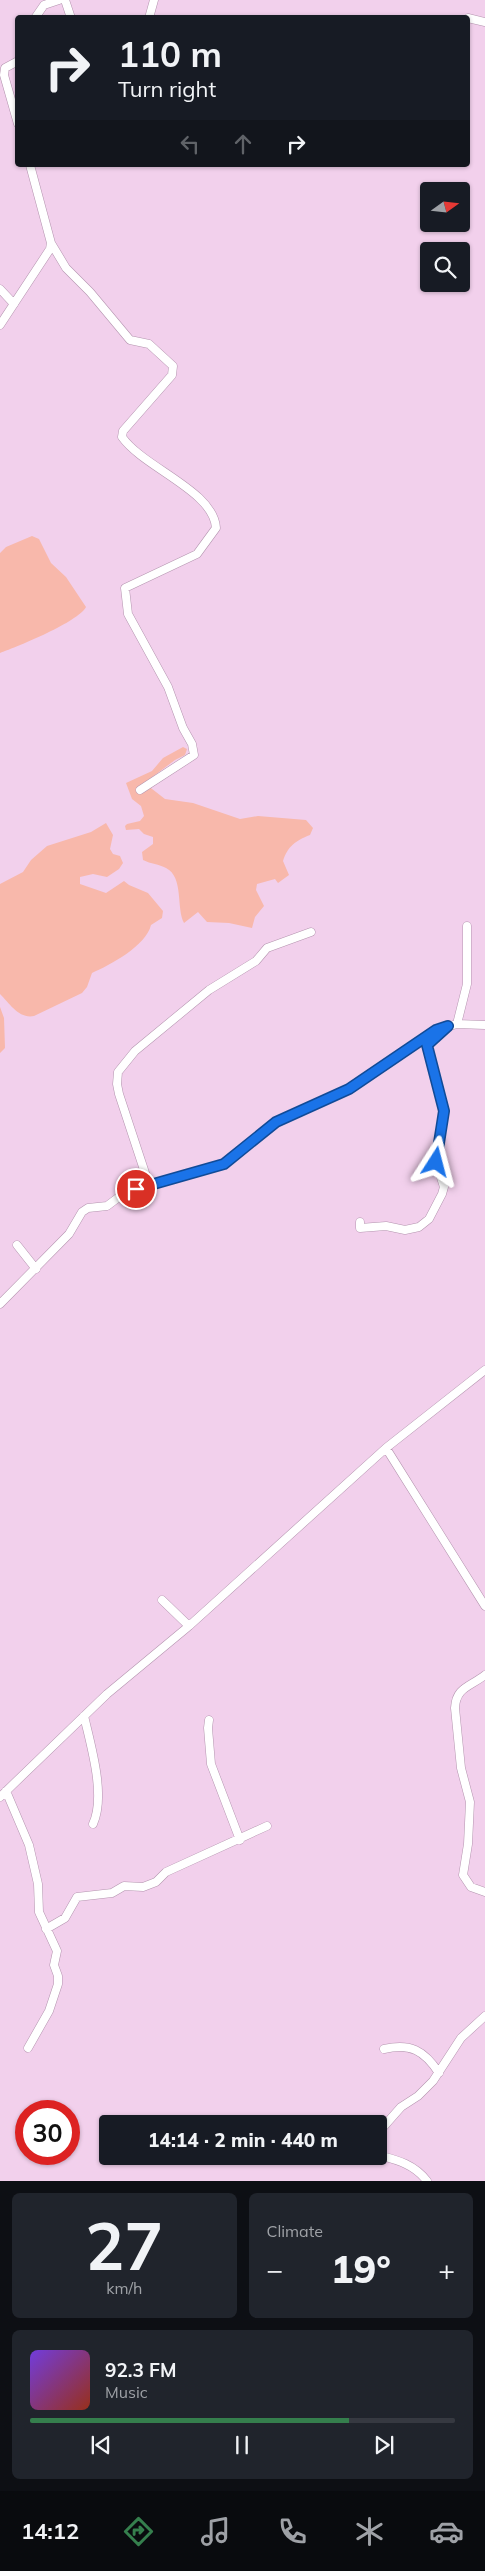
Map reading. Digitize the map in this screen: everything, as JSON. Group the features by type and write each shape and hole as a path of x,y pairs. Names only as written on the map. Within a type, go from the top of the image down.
{"street":[{"path":"37,15 44,5 58,0"},
{"path":"65,0 70,15"},
{"path":"150,15 154,0"},
{"path":"470,18 485,22"},
{"path":"15,63 5,68 4,75 15,114"},
{"path":"31,167 51,243 78,281 130,340 149,344 172,366 172,374 124,431 122,437 141,457 208,506 216,520 216,528 197,554 125,588 128,614 168,687 183,728 192,744 194,755 140,790"},
{"path":"0,325 50,250 51,243"},
{"path":"0,289 14,304"},
{"path":"457,1024 467,984 467,926"},
{"path":"149,1185 119,1094 117,1084 118,1072 135,1051 209,990 256,961 273,945 311,932"},
{"path":"0,1304 69,1234 82,1212 88,1208 107,1206 120,1195 224,1164 276,1122 349,1089 436,1030 457,1024 485,1025"},
{"path":"360,1222 360,1228 364,1229 386,1226 404,1230 419,1227 428,1219 442,1194 444,1187 436,1162 443,1118 443,1103 427,1049 430,1042 448,1026"},
{"path":"17,1245 36,1269"},
{"path":"28,2048 49,2011 58,1982 54,1964 57,1951 39,1912 38,1884 29,1845 3,1794 84,1716 189,1626 386,1448 485,1370"},
{"path":"386,1448 485,1606"},
{"path":"162,1600 189,1626"},
{"path":"485,1675 459,1692 455,1699 454,1708 461,1768 470,1802 468,1844 463,1875 471,1887 485,1892"},
{"path":"84,1716 96,1778 98,1814 93,1824"},
{"path":"209,1720 211,1764 240,1840"},
{"path":"46,1929 65,1918 78,1897 112,1893 124,1886 147,1886 158,1880 166,1872 240,1840 267,1826"},
{"path":"387,2123 401,2107 418,2096 439,2072 461,2038 485,2016"},
{"path":"384,2049 402,2045 409,2046 428,2058 439,2072"},
{"path":"387,2157 400,2160 412,2167 427,2181"}],"shaded area":[{"path":"32,536 39,539 51,563 66,577 86,607 72,620 0,653 0,553 6,547"},
{"path":"183,747 187,749 185,755 175,760 147,781 147,785 165,799 193,803 240,819 258,816 306,820 313,828 310,835 300,839 287,851 283,861 289,875 278,883 275,879 257,884 256,890 264,906 255,917 252,928 229,923 207,922 198,912 184,923 177,885 172,872 143,860 142,852 153,844 153,837 144,834 139,829 126,830 125,826 127,824 140,821 144,816 141,806 132,799 126,783 152,771 163,758"},
{"path":"106,823 113,835 110,849 113,854 120,856 123,863 119,869 107,877 93,874 80,877 80,884 106,893 124,881 148,893 163,911 162,918 151,925 148,933 135,947 117,960 92,973 87,987 82,993 34,1016 19,1013 0,994 0,884 23,872 31,860 47,846 91,832"},
{"path":"0,1007 4,1018 5,1048 0,1053"}],"route":[{"path":"136,1189 224,1164 276,1122 349,1089 436,1030 448,1026 427,1045 428,1056 444,1111 436,1162"}]}
